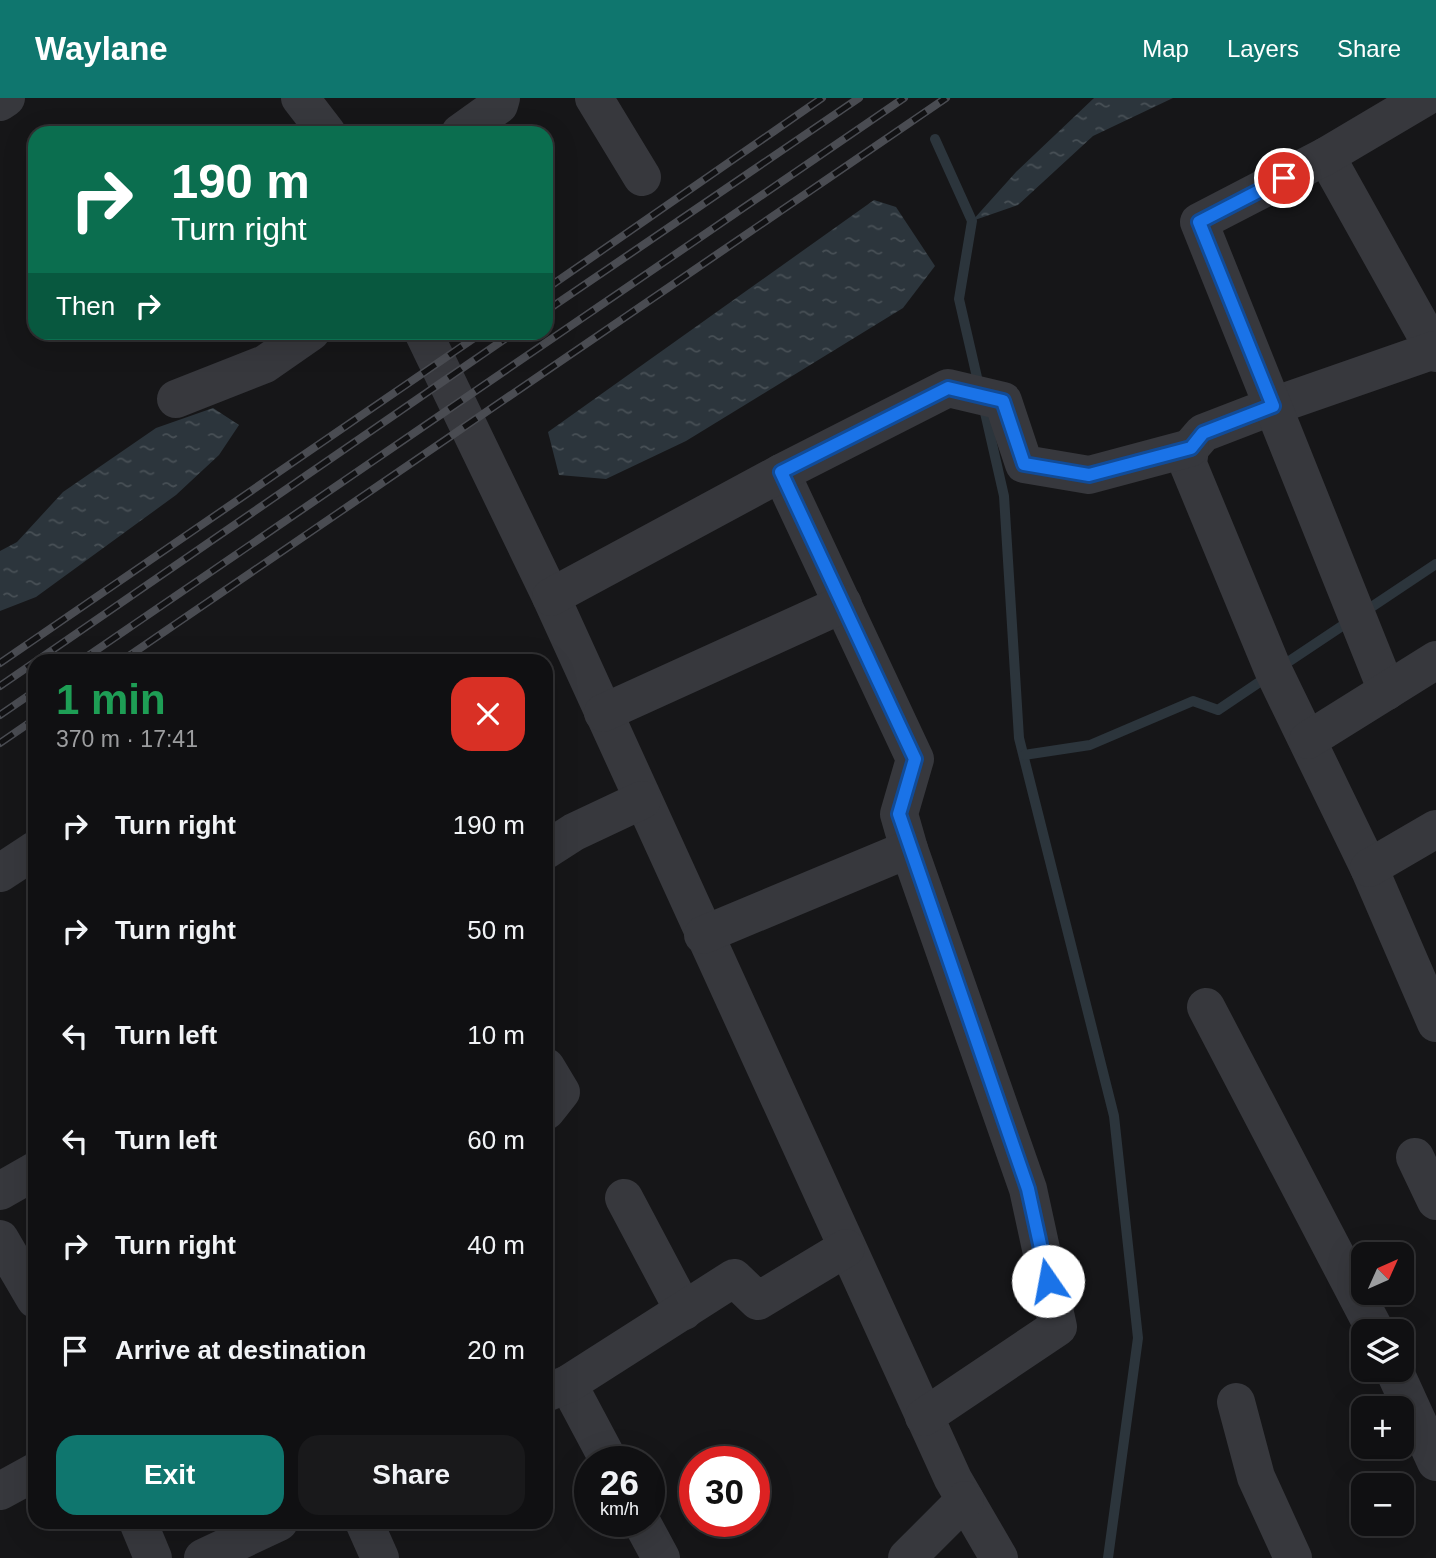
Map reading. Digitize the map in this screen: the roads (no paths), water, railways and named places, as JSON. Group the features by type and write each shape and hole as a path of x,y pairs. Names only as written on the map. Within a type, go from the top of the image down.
{"street":[{"path":"0,102 6,98"},
{"path":"300,98 322,126"},
{"path":"470,126 499,105 501,98"},
{"path":"594,98 642,177"},
{"path":"1387,691 1199,222 1326,156 1424,98"},
{"path":"1326,156 1435,351 1273,406 1203,433 1191,448 1188,464 1274,672 1369,868 1435,1018"},
{"path":"176,399 265,364 300,340"},
{"path":"427,340 551,597 924,1417 965,1500 999,1558"},
{"path":"551,597 781,472 948,388 1003,401 1024,464 1089,475 1191,448"},
{"path":"781,472 915,759 899,814 1028,1189 1058,1327 924,1417"},
{"path":"603,713 843,604"},
{"path":"1308,740 1436,660"},
{"path":"553,846 574,832 642,800"},
{"path":"1369,868 1436,828"},
{"path":"703,935 909,849"},
{"path":"0,873 28,855"},
{"path":"1206,1007 1369,1319"},
{"path":"553,1079 561,1092 553,1102"},
{"path":"1415,1157 1436,1201"},
{"path":"0,1191 28,1175"},
{"path":"624,1198 684,1311"},
{"path":"0,1239 28,1287"},
{"path":"598,1446 557,1389 734,1278 758,1301 846,1248"},
{"path":"1399,1382 1436,1462"},
{"path":"1236,1402 1256,1477 1293,1558"},
{"path":"0,1490 28,1476"},
{"path":"907,1558 965,1500"},
{"path":"141,1529 153,1558"},
{"path":"203,1558 264,1529"},
{"path":"366,1529 380,1558"},
{"path":"650,1537 662,1558"}],"water":[{"path":"1094,98 1173,98 1093,136 1018,205 972,221 1016,172"},
{"path":"874,200 896,207 935,266 903,308 686,441 606,479 559,475 548,432"},
{"path":"213,408 239,425 219,455 176,495 36,597 0,611 0,551 17,542 63,492 156,428"}],"waterway":[{"path":"935,139 972,221 959,299 979,386"},
{"path":"983,404 1004,496 1019,738 1114,1116 1138,1338 1108,1558"},
{"path":"1364,612 1436,564"},
{"path":"1279,668 1351,620"},
{"path":"1024,755 1090,745 1193,701 1218,710 1267,677"}],"railway":[{"path":"553,284 822,98"},
{"path":"553,306 859,98"},
{"path":"553,338 904,98"},
{"path":"132,654 946,98"},
{"path":"0,663 471,340"},
{"path":"47,654 503,340"},
{"path":"91,654 550,340"},
{"path":"0,686 28,667"},
{"path":"0,715 28,696"},
{"path":"0,743 28,724"}]}
